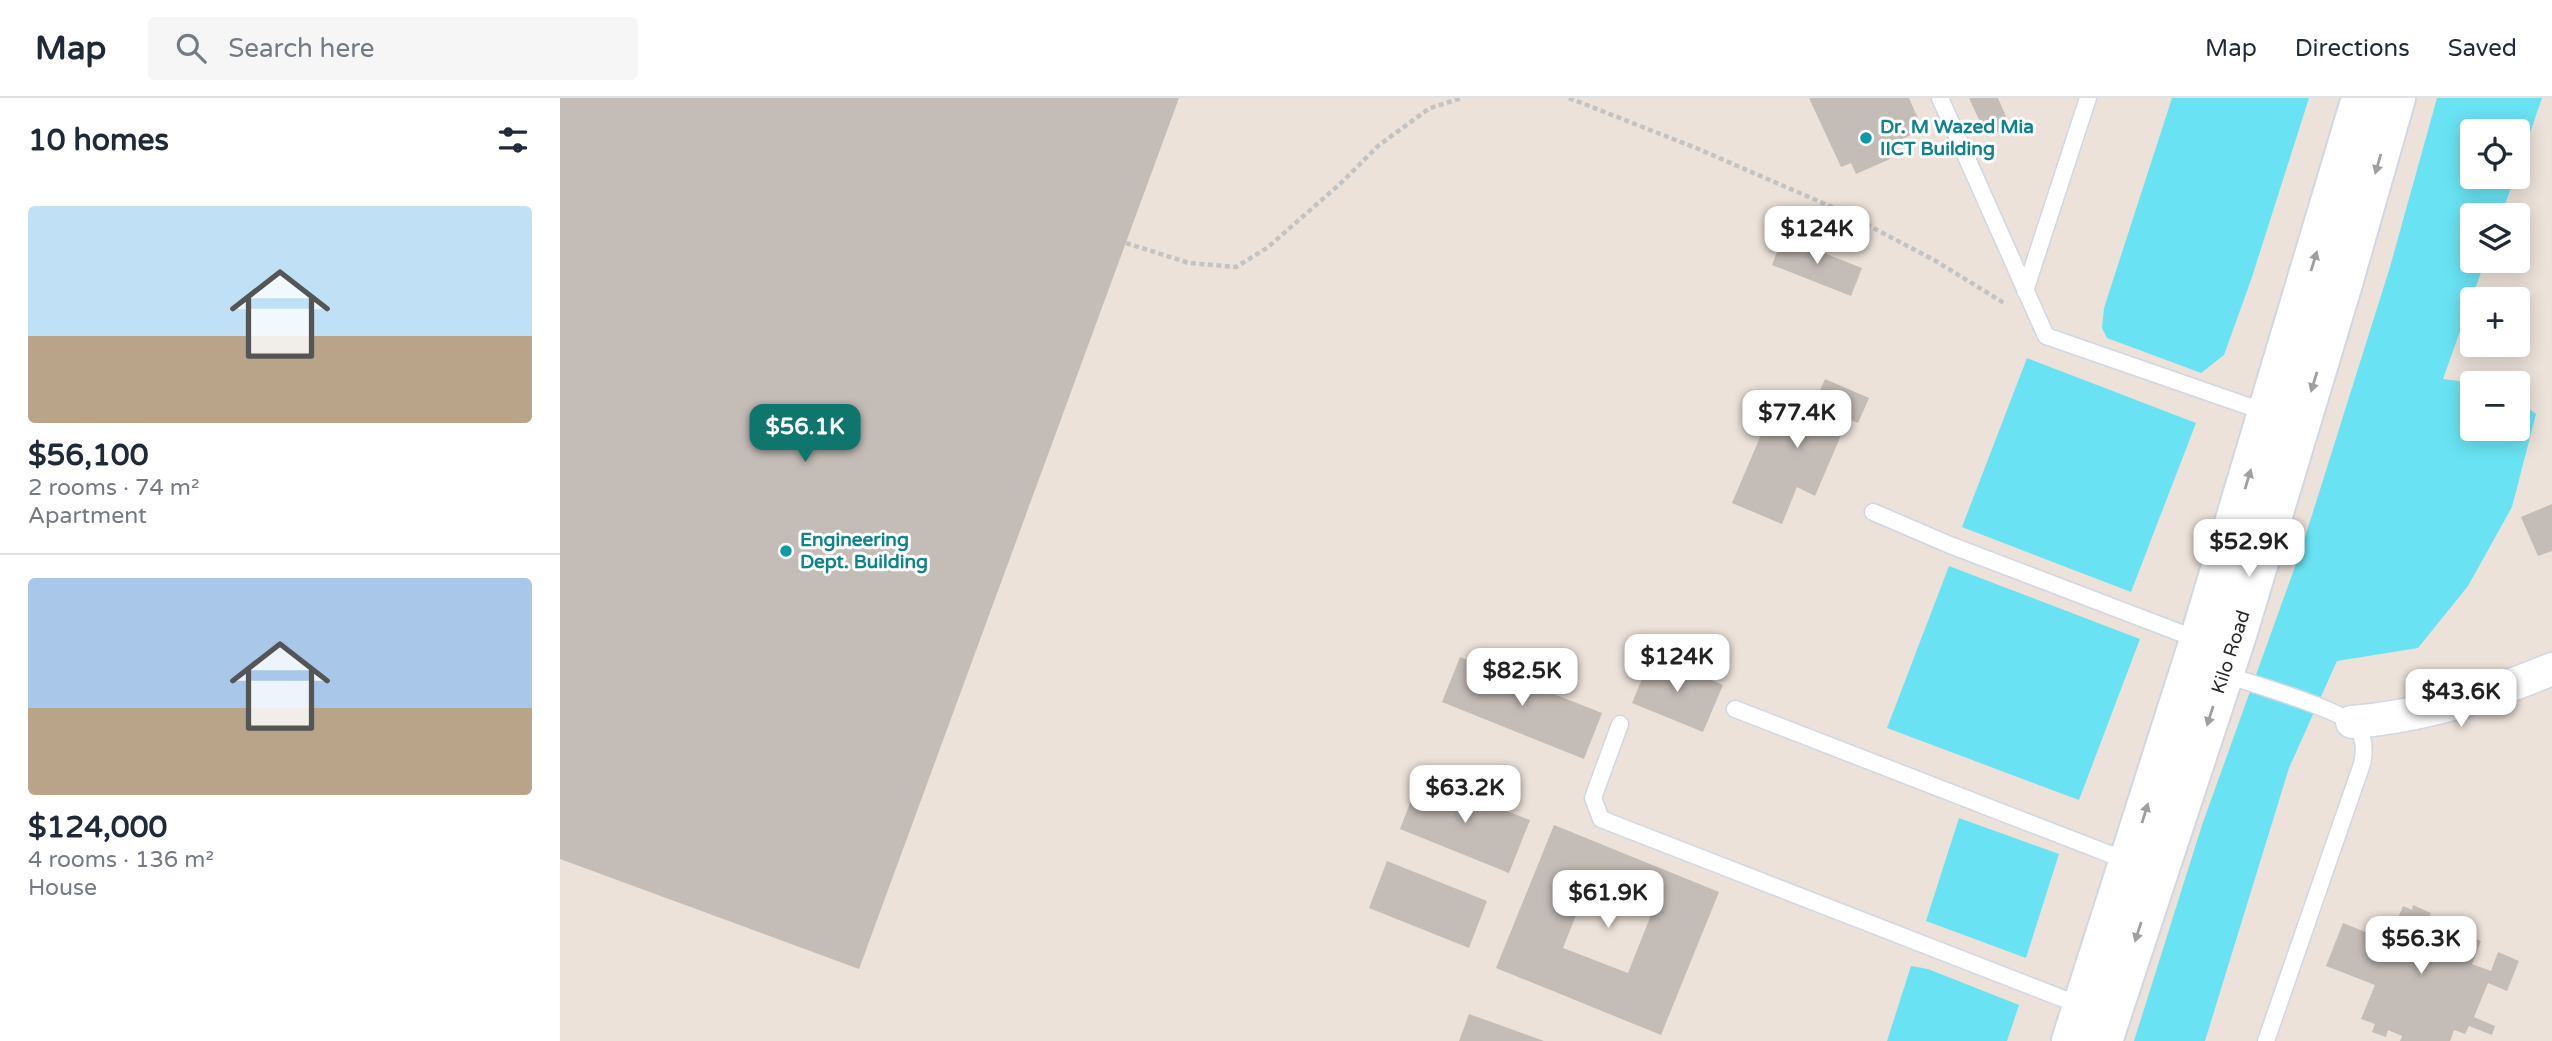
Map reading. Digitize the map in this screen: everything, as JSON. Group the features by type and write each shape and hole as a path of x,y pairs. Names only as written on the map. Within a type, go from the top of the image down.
{"street":[{"name":"Kilo Road","path":"2103,1041 2268,414 2361,98"},
{"name":"Kilo Road","path":"2077,1023 2130,862 2339,300 2396,98"},
{"path":"2352,722 2381,720 2427,711 2478,697 2552,669"}],"lane":[{"path":"1940,98 2046,336 2268,414"},
{"path":"2025,290 2088,98"},
{"path":"1873,512 2352,722 2358,728 2364,744 2362,764 2266,1041"},
{"path":"1735,709 2130,862"},
{"path":"1620,724 1593,798 1601,819 2077,1023"}],"path":[{"path":"1126,243 1189,263 1236,267 1277,240 1379,145 1430,108 1462,98"},
{"path":"1569,98 1696,148 1839,210 1923,254 2040,324"}],"water":[{"path":"2172,98 2309,98 2224,355 2201,373 2107,338 2102,328 2104,308"},
{"path":"2437,98 2542,98 2530,132 2530,119 2460,119 2460,189 2511,189 2505,203 2460,203 2460,273 2481,273 2476,287 2460,287 2460,331 2443,379 2460,381 2460,441 2529,441 2512,507 2468,586 2418,648 2337,661 2289,768 2205,1041 2134,1041 2202,825 2301,550 2390,267"},
{"path":"2027,358 2196,423 2131,592 1962,527"},
{"path":"2530,410 2536,414 2530,437"},
{"path":"1949,566 2140,639 2079,800 1887,728"},
{"path":"1959,818 2059,854 2026,958 1926,921"},
{"path":"1911,966 1928,969 2019,1005 2007,1041 1887,1041"}],"building":[{"name":"Engineering Dept. Building","path":"560,98 1179,98 859,969 560,859"},
{"name":"Dr. M Wazed Mia IICT Building","path":"1809,98 1909,98 1923,130 1885,146 1890,159 1856,174 1851,163 1841,167"},
{"name":"Dr. M Wazed Mia IICT Building","path":"1969,98 1998,98 2010,126 1987,137"},
{"path":"1783,237 1862,268 1851,296 1772,265"},
{"path":"1825,379 1869,398 1858,423 1848,419 1815,496 1797,487 1782,524 1732,503 1772,409 1812,425 1814,421 1819,423 1821,419 1788,405 1794,390 1816,399"},
{"path":"2552,504 2552,551 2538,556 2521,517"},
{"path":"1652,655 1723,685 1703,732 1632,703"},
{"path":"1460,657 1602,713 1584,759 1442,702"},
{"path":"1420,777 1530,820 1509,873 1400,829"},
{"path":"1554,825 1719,892 1661,1035 1496,968","holes":["1586,890 1651,915 1628,973 1563,948"]},
{"path":"1387,861 1487,901 1469,948 1369,908"},
{"path":"2413,905 2431,913 2429,917 2437,921 2439,916 2455,922 2452,927 2462,931 2464,926 2476,931 2473,938 2481,941 2472,964 2491,971 2498,952 2519,961 2507,991 2488,983 2474,1017 2495,1026 2492,1035 2469,1026 2465,1034 2454,1030 2450,1041 2400,1041 2402,1036 2388,1030 2386,1037 2372,1032 2375,1024 2361,1019 2375,985 2326,966 2343,923 2388,941 2403,906 2412,910"},
{"path":"1469,1014 1544,1041 1459,1041"}],"place":[{"name":"Dr. M Wazed Mia IICT Building","path":"1866,138"},
{"name":"Engineering Dept. Building","path":"786,551"}]}
